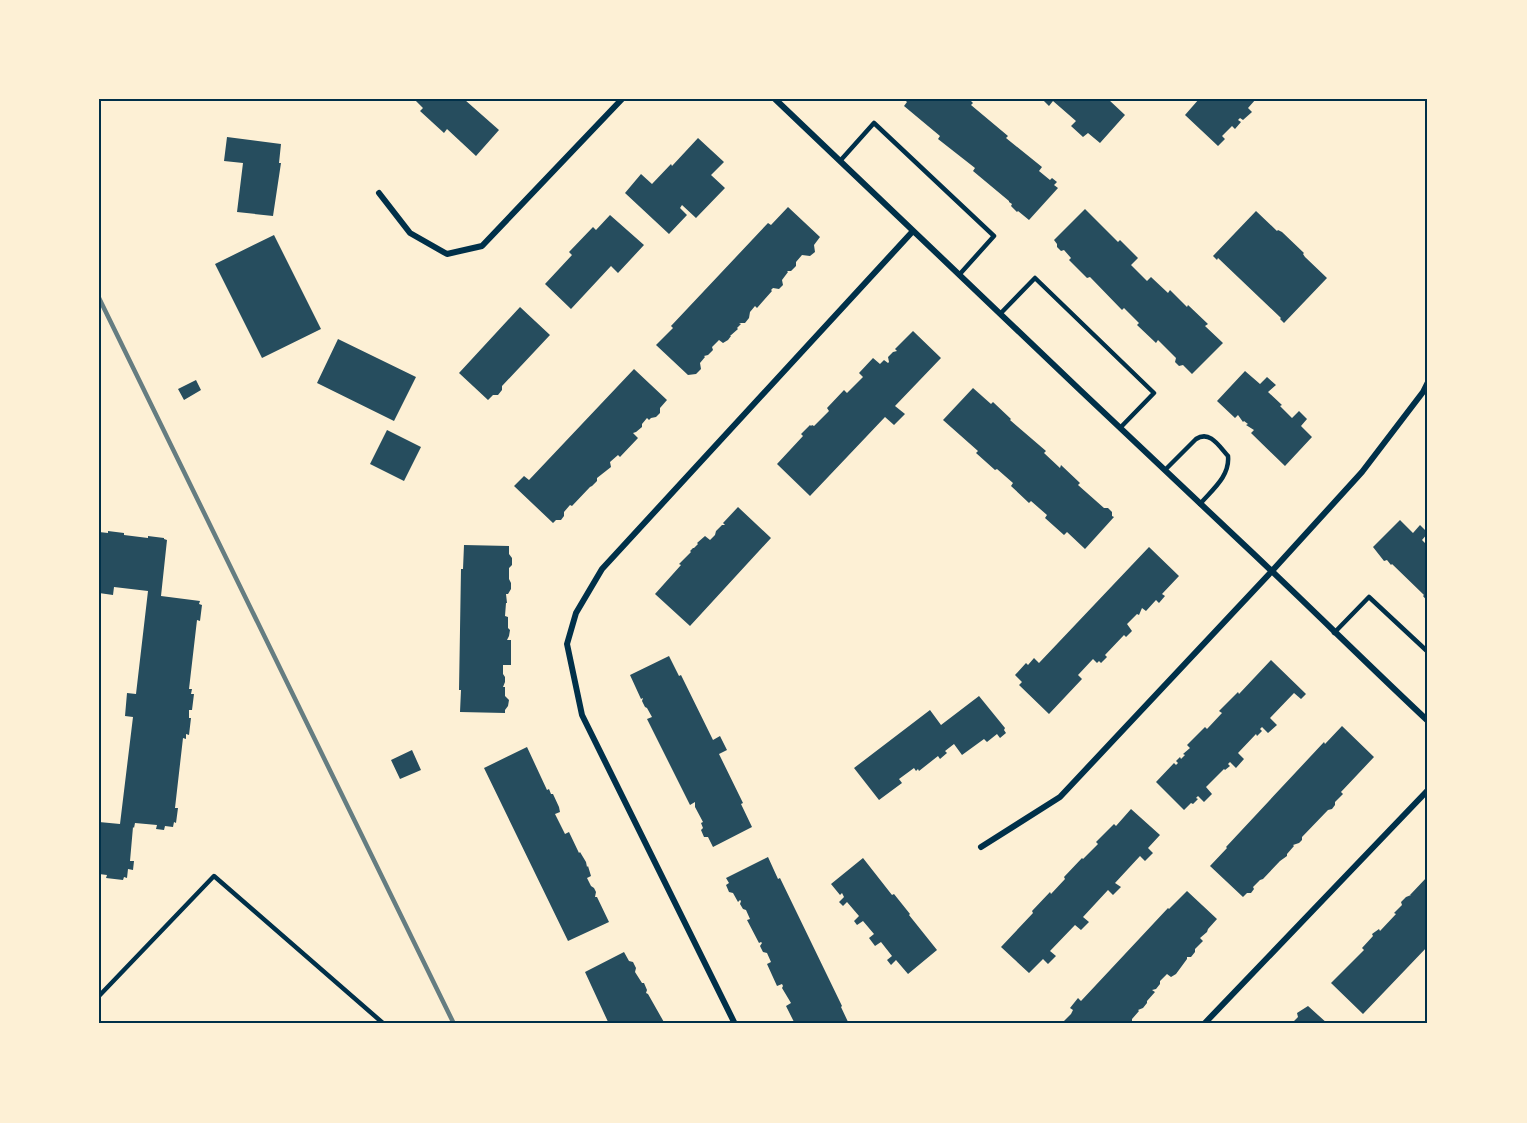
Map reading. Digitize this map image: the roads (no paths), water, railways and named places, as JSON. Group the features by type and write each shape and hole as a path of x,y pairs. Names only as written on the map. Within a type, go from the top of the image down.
{"street":[{"path":"379,194 410,233 447,254 482,246 622,99"},
{"path":"775,99 1428,721"},
{"path":"735,1024 582,715 567,644 576,613 602,569 913,231"},
{"path":"981,847 1060,797 1272,572 1362,472 1423,393 1428,382"},
{"path":"1204,1024 1428,790"}],"lane":[{"path":"840,161 874,123 994,236 959,275"},
{"path":"1000,314 1035,278 1154,393 1120,428"},
{"path":"1165,470 1200,436 1211,438 1228,456 1228,469 1200,504"},
{"path":"1334,633 1369,597 1428,652"},
{"path":"99,996 214,876 384,1024"}],"railway":[{"path":"99,298 454,1024"}]}
